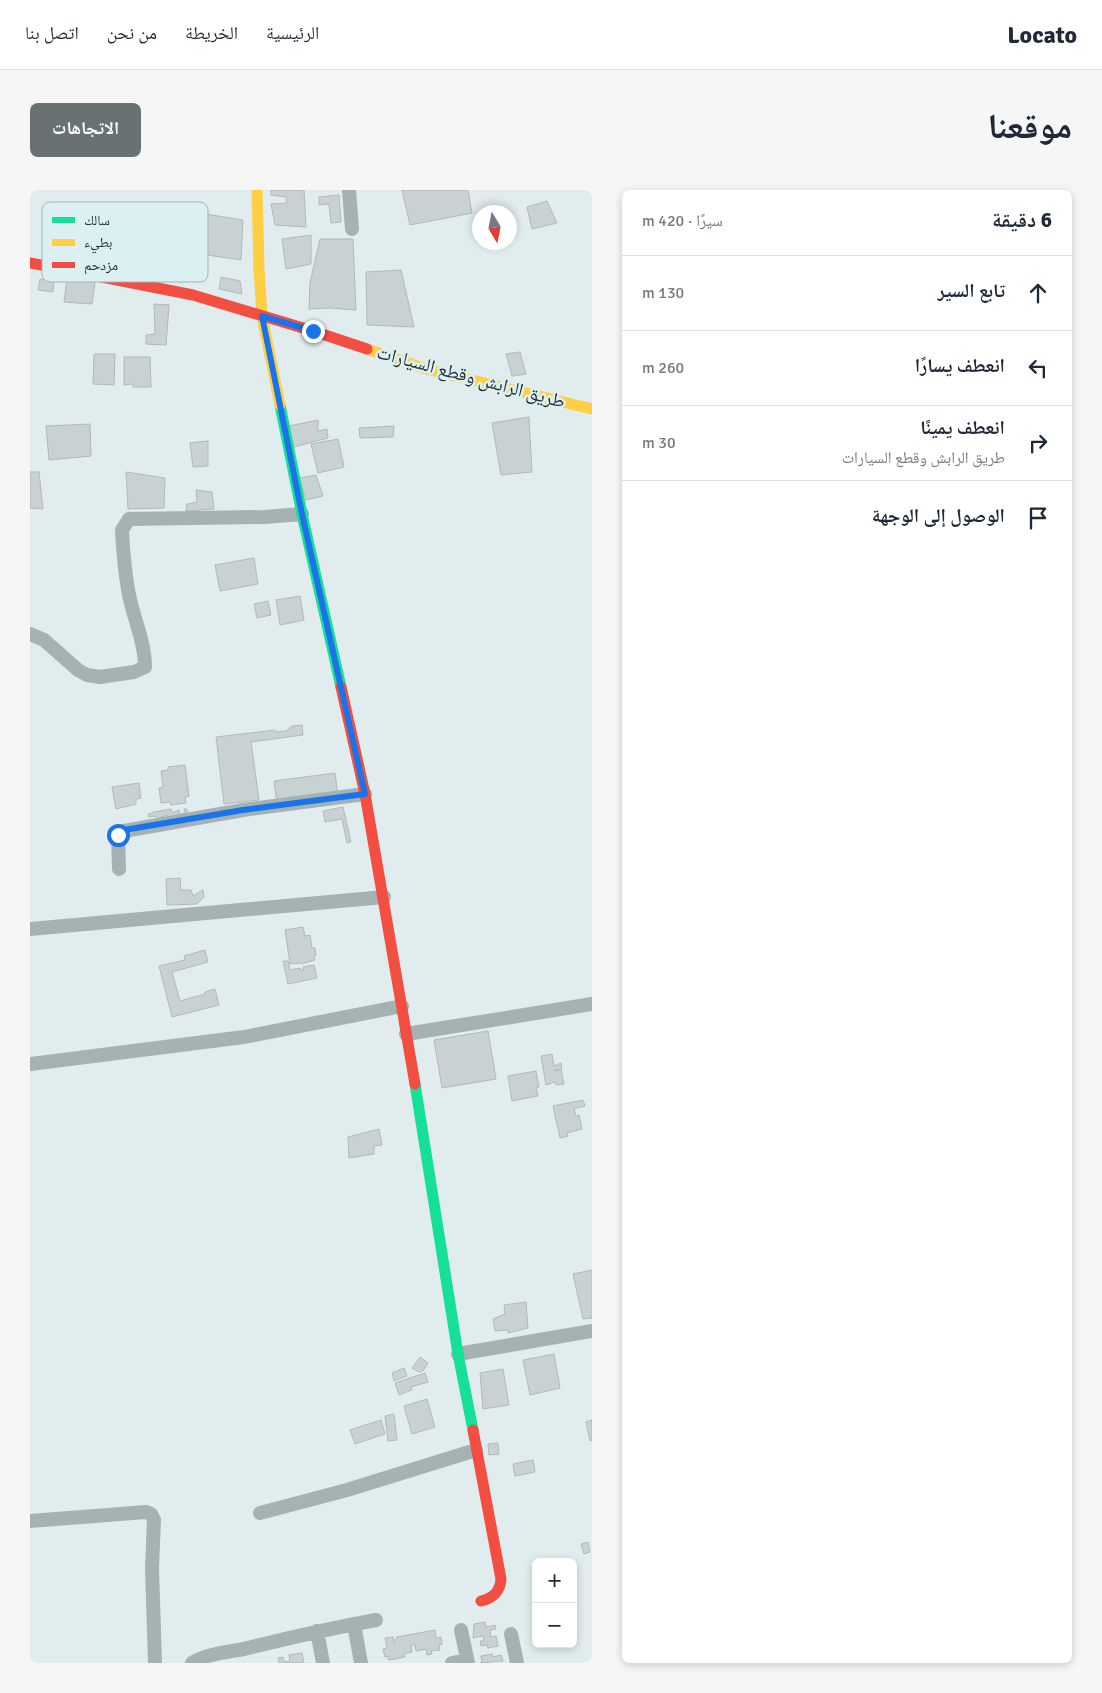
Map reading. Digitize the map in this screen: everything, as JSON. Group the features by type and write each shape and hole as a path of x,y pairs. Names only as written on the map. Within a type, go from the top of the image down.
{"street":[{"path":"257,190 260,265 258,289 262,316 302,514 365,794 402,1006 458,1354 502,1580 495,1596 481,1601"},
{"path":"349,190 352,229"},
{"name":"طريق الرابش وقطع السيارات","path":"127,282 193,295 313,331 426,368 592,409"},
{"path":"30,634 44,640 87,676 100,677 134,672 145,667 145,655 129,593 123,543 122,530 129,519 264,517 302,514"},
{"path":"120,869 118,835 124,830 243,810 365,794"},
{"path":"30,929 384,898"},
{"path":"406,1034 592,1004"},
{"path":"30,1064 244,1037 402,1006"},
{"path":"458,1354 592,1331"},
{"path":"260,1513 347,1490 476,1450"},
{"path":"30,1521 146,1512 151,1514 154,1520 152,1568 155,1663"},
{"path":"192,1663 219,1654 317,1631 376,1620"},
{"path":"354,1624 361,1663"},
{"path":"452,1663 467,1662 461,1630"},
{"path":"317,1631 323,1663"},
{"path":"511,1634 517,1663"}],"building":[{"path":"271,190 304,190 306,227 275,225 271,204 287,203 286,197 271,195"},
{"path":"402,190 468,190 472,213 410,225"},
{"path":"339,195 341,222 331,223 329,204 319,205 319,197"},
{"path":"547,201 557,223 532,229 527,207"},
{"path":"208,214 243,220 241,260 208,255"},
{"path":"311,235 311,264 286,269 282,239"},
{"path":"320,239 353,239 356,310 309,309 310,283"},
{"path":"401,270 414,327 367,325 366,272"},
{"path":"221,277 240,281 242,294 219,289"},
{"path":"40,279 42,279 42,282 54,282 53,292 38,290"},
{"path":"67,282 95,282 92,304 64,302"},
{"path":"154,304 169,305 166,345 146,344 146,335 155,334"},
{"path":"520,352 526,374 512,376 506,354"},
{"path":"94,354 115,354 114,385 93,384"},
{"path":"124,357 150,357 151,387 133,387 133,384 124,385"},
{"path":"529,417 532,472 501,475 492,423"},
{"path":"318,420 318,431 327,429 328,438 294,447 289,426"},
{"path":"90,424 91,456 49,460 46,426"},
{"path":"394,426 393,437 360,438 359,428"},
{"path":"338,439 344,467 318,473 311,444"},
{"path":"208,441 208,466 193,467 190,443"},
{"path":"30,472 39,472 43,509 30,508"},
{"path":"126,472 165,478 164,508 128,509"},
{"path":"316,475 323,496 306,500 299,478"},
{"path":"196,490 212,492 214,509 186,511 187,504 197,502"},
{"path":"254,558 258,584 220,591 215,565"},
{"path":"300,596 304,620 280,625 276,600"},
{"path":"268,601 271,615 257,618 254,604"},
{"path":"302,725 303,735 251,742 259,800 224,804 216,737 275,730 276,732 286,731 292,726"},
{"path":"185,765 189,796 185,797 186,803 171,805 170,802 161,803 159,788 163,787 161,771 168,770 168,767"},
{"path":"335,773 338,796 277,804 274,781"},
{"path":"139,783 141,798 136,799 136,804 116,809 112,787"},
{"path":"343,807 351,842 347,843 342,819 325,822 323,811"},
{"path":"171,809 172,813 179,810 180,814 185,813 184,809 187,809 188,815 167,818 167,815 156,819 156,816 149,817 148,814 153,812"},
{"path":"180,878 181,890 191,890 193,896 203,890 204,897 197,904 167,905 166,879"},
{"path":"303,927 305,936 310,935 312,948 315,948 315,960 301,964 290,964 285,930"},
{"path":"205,950 208,962 172,972 180,1001 215,989 219,1005 172,1017 159,966 185,960 184,956"},
{"path":"283,961 288,961 290,970 300,968 304,970 303,967 314,965 317,978 288,984"},
{"path":"488,1031 496,1079 442,1088 434,1040"},
{"path":"552,1054 554,1066 561,1063 562,1069 555,1071 561,1070 564,1084 556,1085 555,1082 546,1085 541,1056"},
{"path":"536,1071 539,1087 536,1088 538,1096 512,1101 508,1076"},
{"path":"583,1100 585,1106 574,1109 576,1116 579,1115 582,1129 567,1133 568,1136 560,1138 553,1106"},
{"path":"379,1129 382,1145 374,1146 374,1154 349,1158 348,1137"},
{"path":"592,1270 592,1318 583,1319 573,1274"},
{"path":"526,1302 528,1328 508,1333 508,1330 495,1331 493,1319 505,1314 504,1305"},
{"path":"554,1354 560,1388 530,1395 523,1360"},
{"path":"420,1357 428,1363 423,1371 419,1372 412,1368"},
{"path":"404,1368 407,1376 394,1381 392,1373"},
{"path":"503,1369 509,1405 483,1409 480,1373"},
{"path":"425,1373 428,1382 411,1387 412,1390 399,1395 395,1383"},
{"path":"427,1399 435,1427 412,1434 404,1406"},
{"path":"394,1414 397,1440 388,1441 385,1416"},
{"path":"381,1420 385,1434 355,1444 350,1430"},
{"path":"592,1420 592,1440 590,1441 586,1422"},
{"path":"498,1443 499,1454 489,1455 488,1444"},
{"path":"533,1460 535,1472 515,1476 513,1464"},
{"path":"588,1542 590,1552 584,1554 581,1544"},
{"path":"485,1622 486,1627 495,1625 496,1629 490,1630 491,1637 496,1636 498,1646 488,1648 487,1645 481,1646 480,1641 484,1641 483,1636 473,1638 474,1624"},
{"path":"435,1630 436,1638 441,1637 442,1644 439,1645 440,1650 431,1651 432,1654 427,1655 426,1649 416,1651 415,1645 411,1645 412,1652 404,1654 405,1657 389,1660 388,1656 385,1657 383,1649 387,1648 385,1638 393,1637 394,1643 397,1637"},
{"path":"302,1653 304,1663 279,1663 278,1658 283,1657 284,1662 290,1661 289,1655"},
{"path":"492,1654 493,1657 501,1655 503,1661 480,1663 482,1662 481,1656"}],"traffic: fast":[{"path":"280,405 302,514 341,687"},
{"path":"415,1084 458,1354 473,1430"}],"traffic: slow":[{"path":"257,190 262,316 280,405"},
{"path":"367,349 426,369 592,409"}],"traffic: jam":[{"path":"30,263 42,265"},
{"path":"127,282 193,295 367,349"},
{"path":"341,687 365,794 415,1084"},
{"path":"473,1430 501,1579 495,1594 481,1601"}],"route":[{"path":"118,835 124,830 164,825 243,810 365,794 302,514 262,316 313,331"}]}
